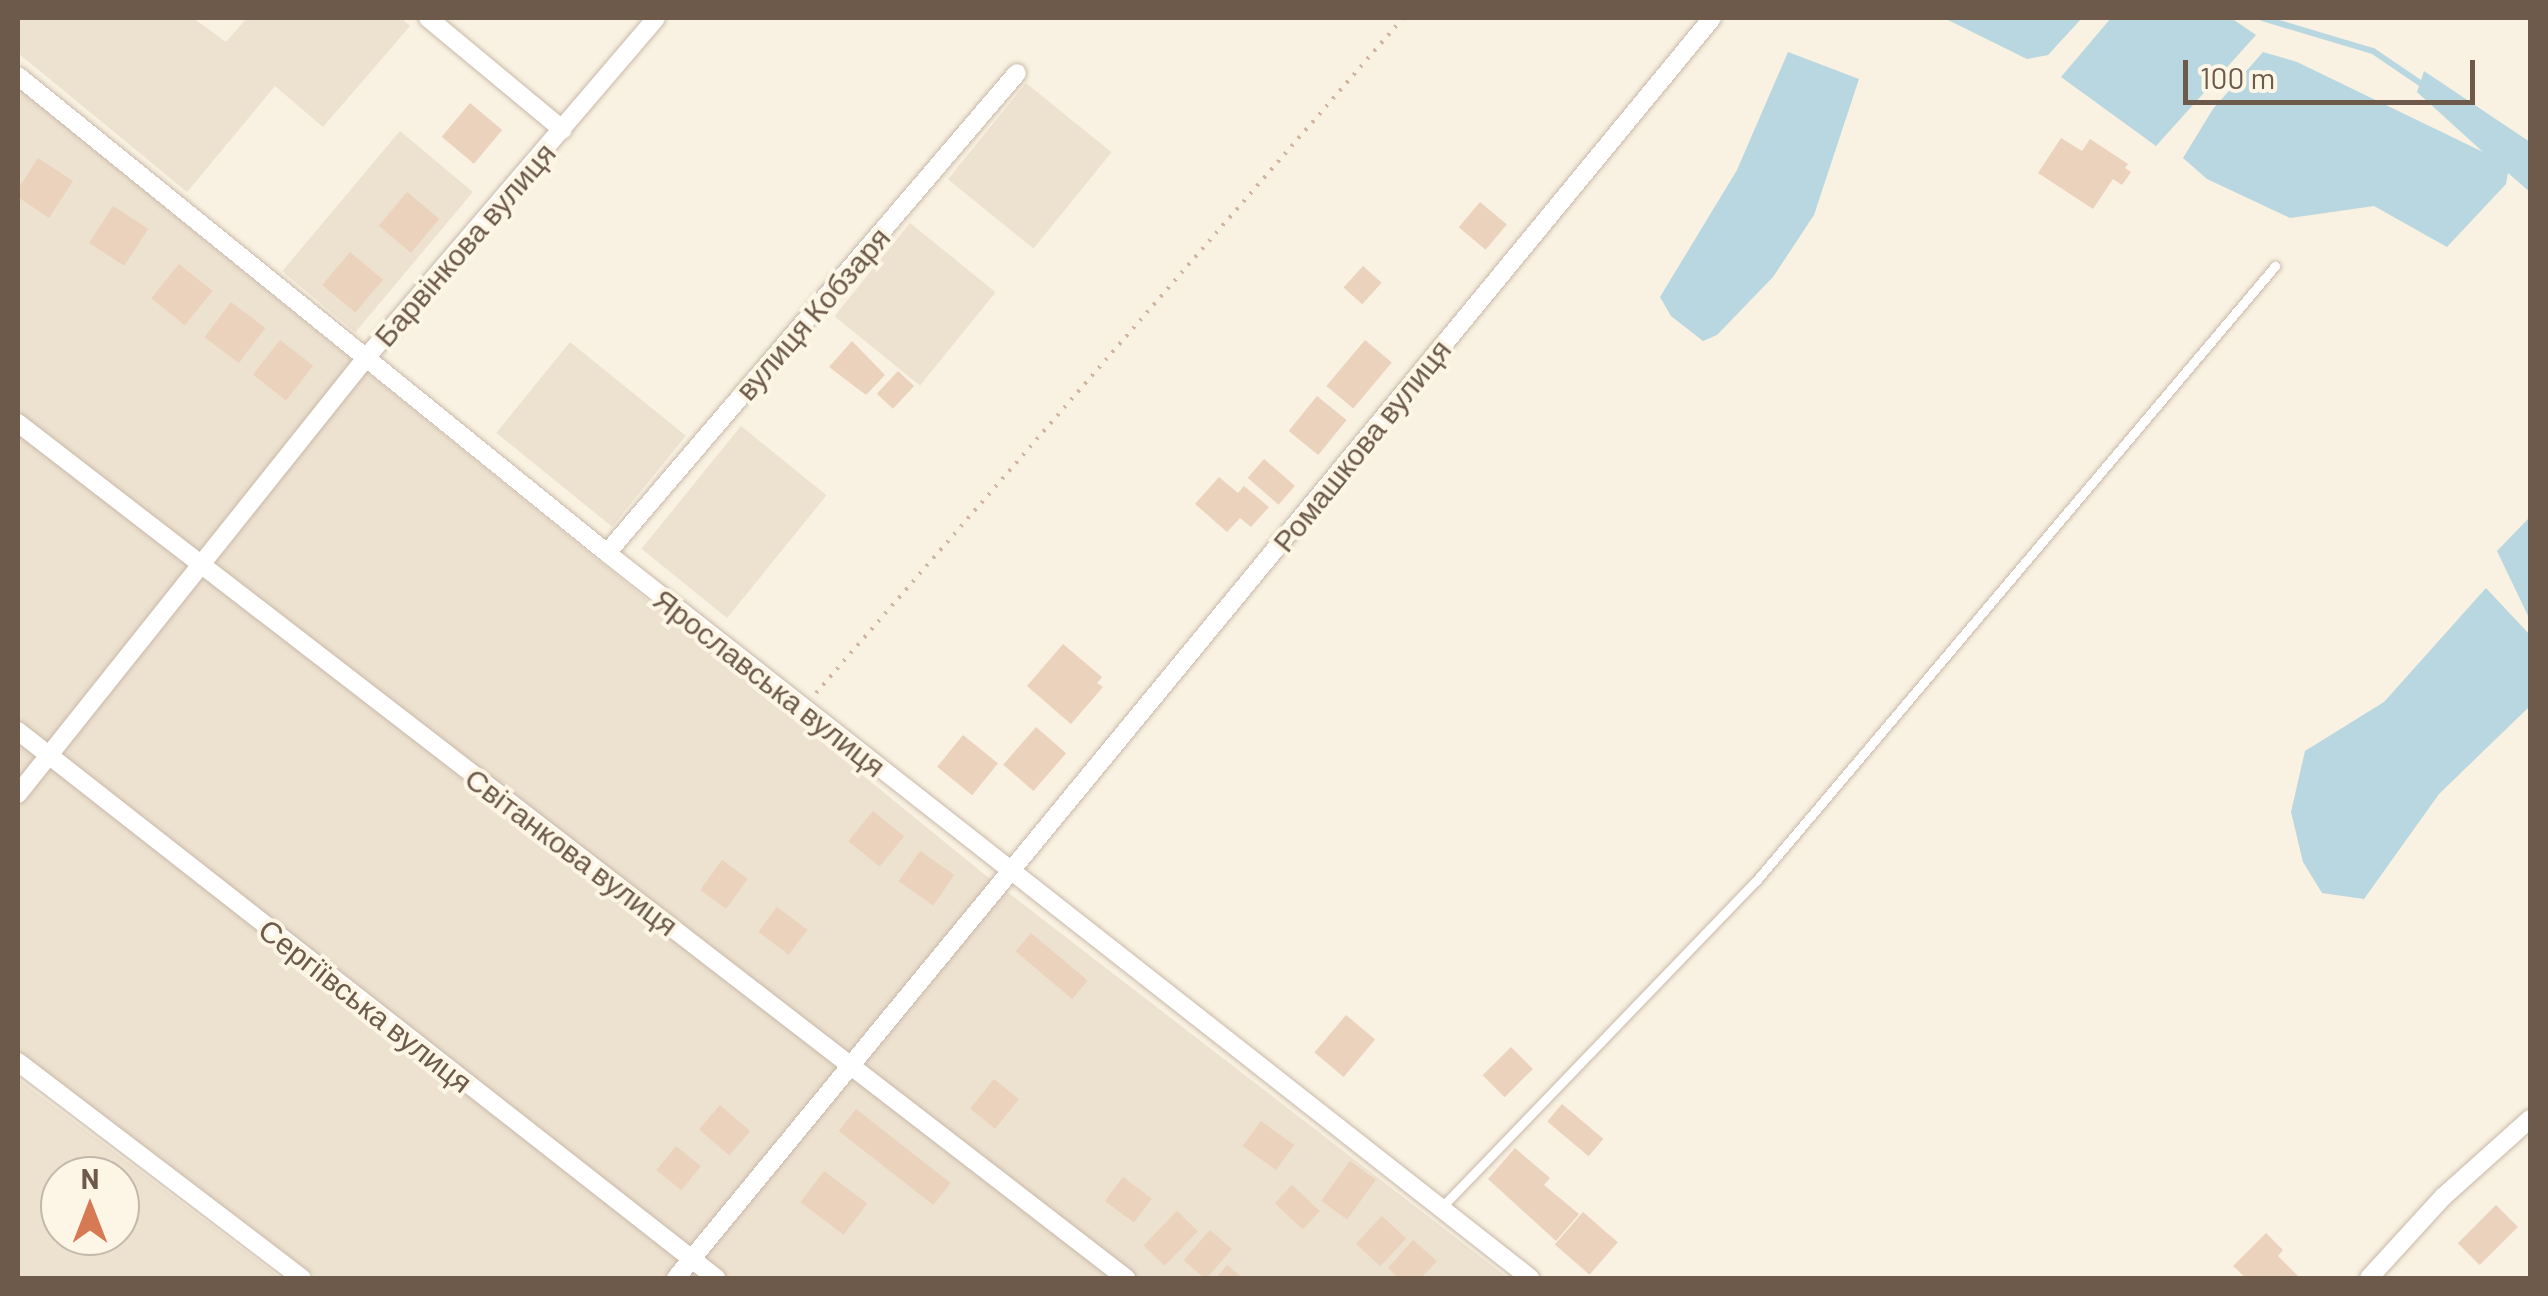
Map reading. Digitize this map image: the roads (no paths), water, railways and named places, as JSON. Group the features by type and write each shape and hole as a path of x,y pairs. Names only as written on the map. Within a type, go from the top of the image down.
{"street":[{"name":"Барвінкова вулиця","path":"428,18 563,130"},
{"name":"Барвінкова вулиця","path":"18,794 197,564 365,359 656,18"},
{"name":"Ромашкова вулиця","path":"676,1278 1712,18"},
{"name":"вулиця Кобзаря","path":"607,553 1017,73"},
{"name":"Ярославська вулиця","path":"18,76 607,553 1530,1278"},
{"name":"Світанкова вулиця","path":"18,423 1126,1278"},
{"name":"Сергіївська вулиця","path":"18,732 716,1278"},
{"path":"18,1062 302,1278"},
{"path":"2370,1278 2443,1196 2530,1119"}],"lane":[{"path":"1440,1208 1756,882 2274,266"}],"water":[{"path":"1944,18 2082,18 2048,55 2027,59"},
{"path":"2111,18 2231,18 2256,35 2156,146 2061,77"},
{"path":"1788,52 1859,79 1814,215 1773,277 1717,335 1703,341 1671,316 1660,297 1737,170"},
{"path":"2263,52 2297,62 2483,152 2417,92 2424,71 2530,142 2530,192 2508,173 2506,184 2447,247 2374,206 2290,218 2207,179 2183,158 2213,109"},
{"path":"2530,517 2530,620 2497,551"},
{"path":"2486,588 2530,635 2530,706 2439,794 2364,899 2322,893 2303,862 2291,812 2305,751 2384,702"}],"waterway":[{"path":"2262,18 2373,51 2426,87"}]}
